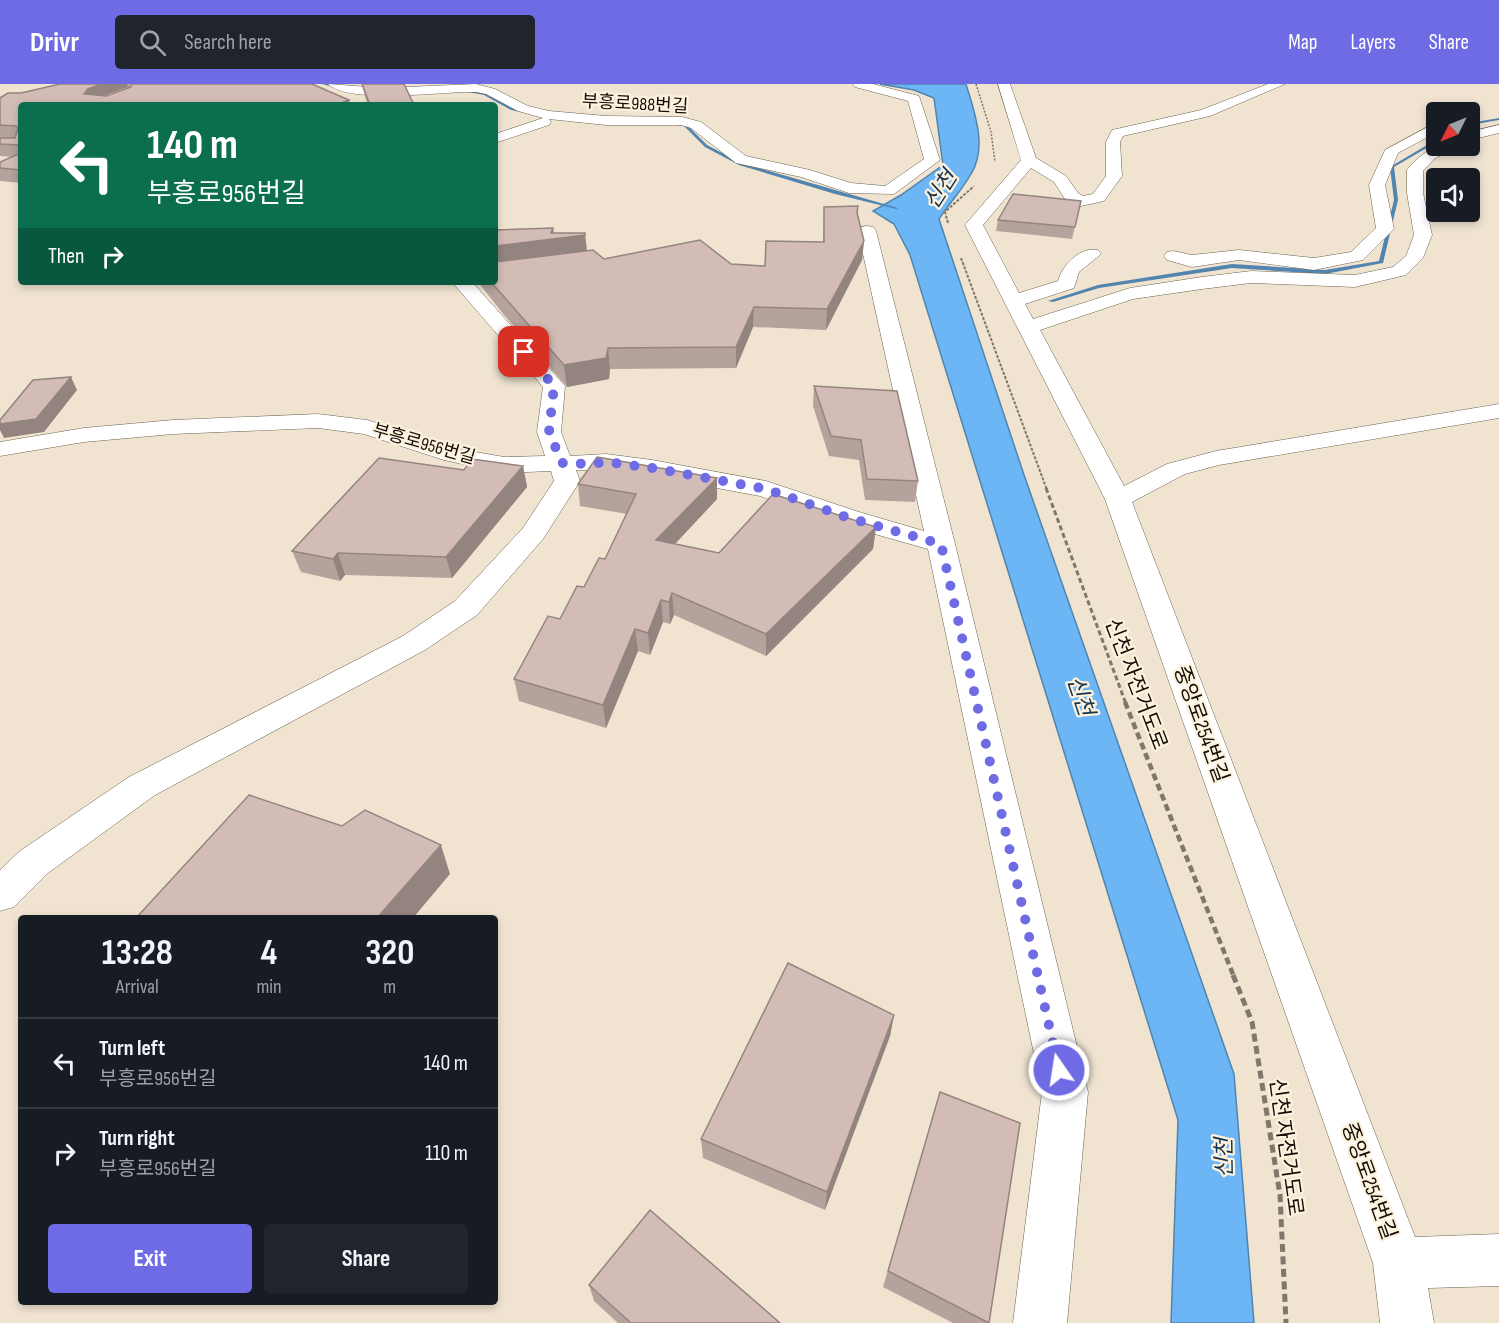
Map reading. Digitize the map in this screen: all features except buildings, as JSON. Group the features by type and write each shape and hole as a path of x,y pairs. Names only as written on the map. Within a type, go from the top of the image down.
{"street":[{"name":"부흥로988번길","path":"334,84 373,94 427,87 475,88 491,90 528,111 581,120 682,121 696,125 741,160 805,173 849,188 888,191 932,160 914,99 859,84"},
{"path":"1004,84 1029,161 1047,168 1069,189 1071,196 1081,201 1098,198 1114,176 1113,142 1117,133 1205,113 1271,85"},
{"path":"425,102 371,102 373,94 452,94 469,96 481,102"},
{"path":"498,110 544,122 663,125 684,134 689,140"},
{"path":"498,138 544,122"},
{"path":"1173,256 1192,261 1239,255 1314,264 1358,256 1385,229 1377,185 1392,150 1426,132"},
{"path":"1028,327 1130,294 1202,283 1251,277 1355,281 1399,271 1414,258 1423,235 1415,193 1415,170 1429,156"},
{"name":"중앙로254번길","path":"1029,161 974,225 1118,499 1399,1263 1407,1323"},
{"path":"867,231 941,544 1065,1092 1040,1323"},
{"path":"1014,299 1027,298 1067,284 1070,270 1092,254"},
{"path":"0,895 34,862 142,786 414,643 466,608 532,533 567,481 549,432 554,386 465,285"},
{"path":"1118,499 1176,469 1216,458 1499,411"},
{"name":"부흥로956번길","path":"0,449 84,435 173,427 318,422 367,427 453,455 504,465 606,462 766,489 849,518 941,544"},
{"path":"1399,1263 1499,1260"}],"path":[{"path":"976,84 996,161 991,168"},
{"path":"949,225 945,212 979,181"},
{"name":"신천 자전거도로","path":"960,257 1128,710 1252,1022 1280,1195 1286,1323"}],"water":[{"name":"신천","path":"880,84 966,84 976,117 979,152 976,163 967,180 939,219 1023,472 1234,1074 1254,1323 1171,1323 1178,1120 910,255 894,224 873,211 901,195 943,165 934,98 914,90"}],"waterway":[{"path":"324,84 348,90"},
{"path":"464,90 485,94 512,109 526,112"},
{"path":"1480,122 1499,119"},
{"path":"677,124 685,125 706,146 740,164 896,208"},
{"path":"1051,301 1098,287 1232,266 1325,272 1381,262 1396,200 1392,167 1426,147"}],"route":[{"path":"524,352 554,386 549,432 562,463 606,462 766,489 849,518 941,544 1059,1070"}]}
